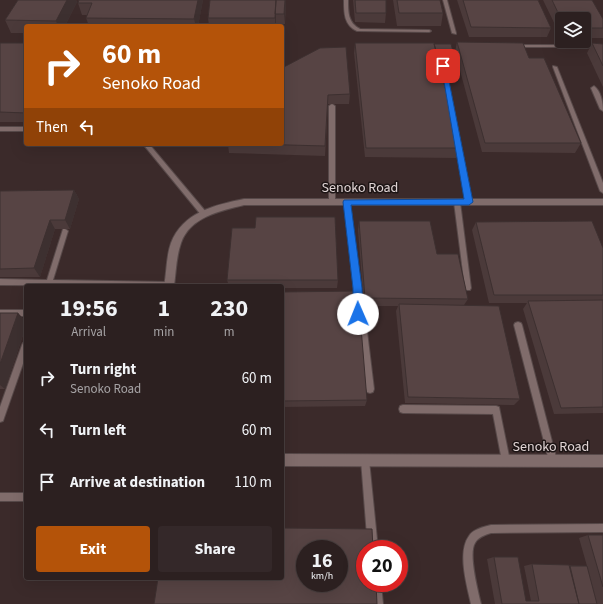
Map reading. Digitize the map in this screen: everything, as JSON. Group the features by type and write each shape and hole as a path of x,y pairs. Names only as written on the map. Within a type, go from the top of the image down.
{"street":[{"name":"Senoko Road","path":"169,284 176,243 183,231 195,218 216,208 244,202 603,202"},
{"name":"Senoko Road","path":"284,460 603,461"}],"lane":[{"path":"346,0 347,21 353,28 359,30 429,31"},
{"path":"445,0 454,33"},
{"path":"509,46 603,46"},
{"path":"443,66 469,202"},
{"path":"555,67 603,191"},
{"path":"594,88 603,108"},
{"path":"332,106 332,202"},
{"path":"0,129 24,129"},
{"path":"148,146 204,214"},
{"path":"347,202 358,288 358,314 362,323 370,389"},
{"path":"457,202 468,288"},
{"path":"49,283 65,231"},
{"path":"0,282 109,284"},
{"path":"0,312 24,313"},
{"path":"518,325 553,461"},
{"path":"0,418 24,351"},
{"path":"403,409 496,410 506,460"},
{"path":"365,460 372,540"},
{"path":"0,497 24,497"},
{"path":"476,604 467,549 471,540 479,533 491,529 603,528"},
{"path":"377,592 378,604"}],"building":[{"path":"18,0 67,0 56,21 5,20"},
{"path":"79,0 198,0 194,19 86,18 92,3 78,3"},
{"path":"210,0 276,0 275,18 208,18"},
{"path":"276,0 285,0 284,14 275,14"},
{"path":"355,0 386,0 386,13 356,13"},
{"path":"397,0 440,0 443,13 399,13"},
{"path":"463,0 538,0 551,28 471,27"},
{"path":"552,0 592,0 603,19 603,28 591,28 591,12 558,12"},
{"path":"457,42 523,43 529,58 544,58 581,143 485,143"},
{"path":"0,43 24,43 24,113 0,112"},
{"path":"355,43 434,43 460,148 366,148"},
{"path":"592,43 603,44 603,66"},
{"path":"434,44 451,44 454,55 437,55"},
{"path":"346,47 350,94 328,95 325,146 284,145 284,67 320,48"},
{"path":"74,190 65,220 50,220 34,268 0,269 0,191"},
{"path":"256,217 335,217 338,280 227,280 232,228 255,228"},
{"path":"359,221 430,221 437,254 458,254 468,299 365,298"},
{"path":"592,221 603,248 603,295 494,295 476,222"},
{"path":"358,291 367,400 284,401 284,292"},
{"path":"603,300 603,407 561,408 528,301"},
{"path":"399,304 499,306 520,399 408,397"},
{"path":"0,313 18,313 0,364"},
{"path":"284,528 372,529 373,540 356,540 356,592 376,592 377,604 154,604 158,580 284,580"},
{"path":"588,535 603,535 603,587"},
{"path":"494,557 518,557 526,601 539,601 532,564 569,565 579,604 502,604"},
{"path":"570,566 587,566 597,604 579,604"}],"route":[{"path":"358,314 358,288 347,202 469,202 443,66"}]}
